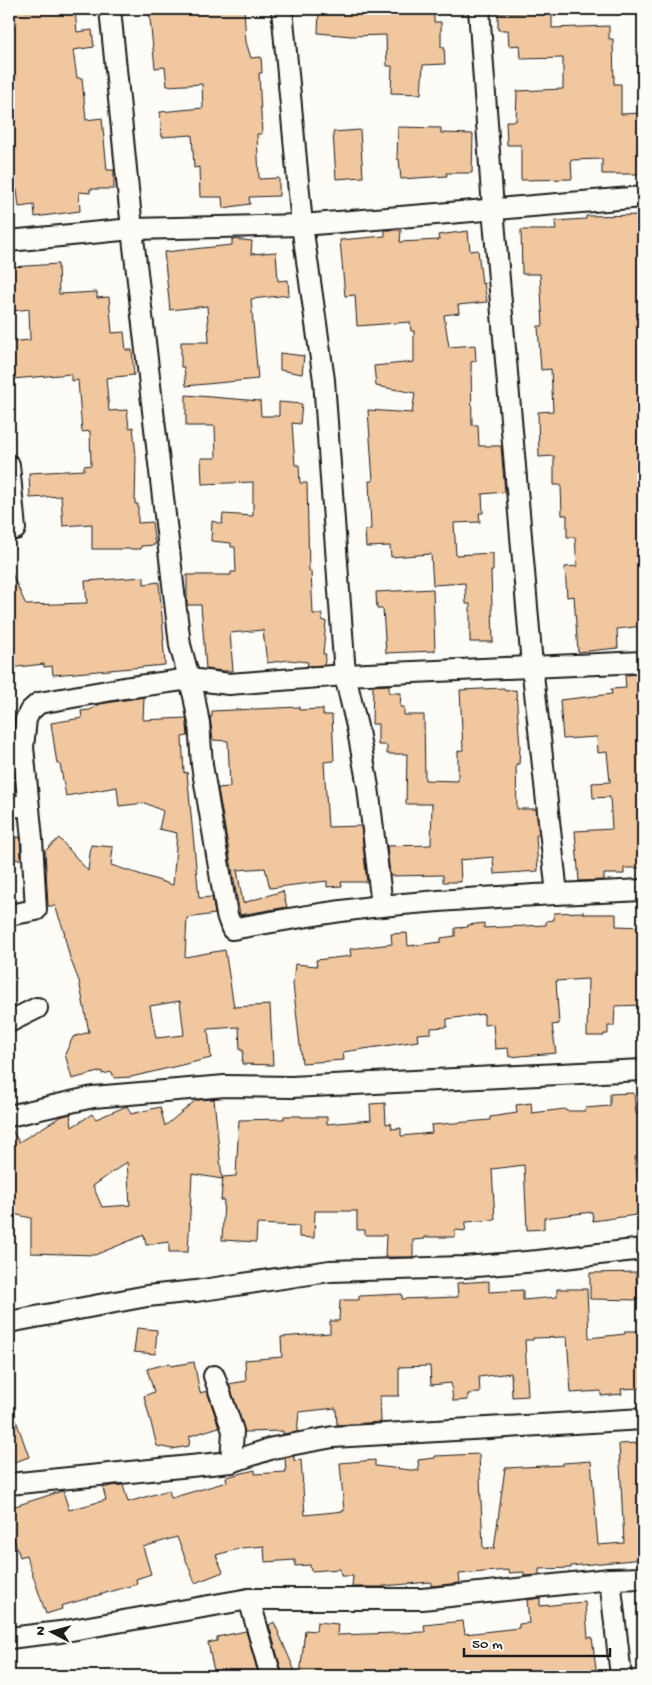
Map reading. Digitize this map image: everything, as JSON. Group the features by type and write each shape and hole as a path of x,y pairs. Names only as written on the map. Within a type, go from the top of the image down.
{"street":[{"path":"110,9 132,229 180,645 190,679 199,723 202,766 227,915 232,929 303,916 382,906 643,890"},
{"path":"282,9 302,225 324,380 345,675 358,731 366,778 382,906"},
{"path":"478,9 532,665 557,894"},
{"path":"9,241 132,229 302,225 643,197"},
{"path":"9,465 15,530"},
{"path":"9,915 36,910 32,839 18,806 26,719 30,712 40,703 124,688 190,679 229,684 345,675 532,665 643,662"},
{"path":"9,1022 37,1008"},
{"path":"9,1116 93,1097 225,1086 291,1087 643,1070"},
{"path":"9,1322 147,1296 196,1291 330,1271 464,1267 643,1249"},
{"path":"214,1376 233,1431 231,1462"},
{"path":"9,1484 231,1462 273,1448 333,1437 643,1419"},
{"path":"9,1638 60,1632 249,1599 422,1599 610,1579 643,1578"},
{"path":"610,1579 621,1676"},
{"path":"249,1599 271,1676"}],"building":[{"path":"9,9 25,9 26,11 75,9 77,32 92,30 94,47 73,50 77,78 82,78 86,120 102,118 107,170 114,170 114,189 90,189 90,193 79,192 80,211 35,217 34,205 19,207 17,190 9,191"},
{"path":"149,9 244,9 246,42 251,58 261,57 262,73 259,73 262,134 257,134 259,179 279,178 279,196 249,197 250,204 223,208 222,197 200,197 199,167 194,168 192,135 162,137 160,112 203,108 202,84 167,86 165,67 155,68"},
{"path":"319,9 434,9 434,22 441,22 441,47 444,47 445,64 423,65 421,94 391,93 392,66 387,66 386,35 351,36 318,33"},
{"path":"552,12 552,28 609,26 609,39 613,39 614,84 621,84 621,114 641,113 643,138 642,174 602,174 602,159 571,160 572,179 521,180 521,145 507,145 506,121 516,121 517,91 563,89 563,58 521,59 520,45 509,46 508,30 498,30 498,13"},
{"path":"398,127 441,128 441,133 473,134 472,173 446,173 447,176 401,179 399,159 397,159"},
{"path":"360,130 363,177 336,179 333,132"},
{"path":"643,215 643,288 640,288 643,347 643,626 617,629 618,648 578,652 574,596 567,597 565,567 577,566 575,537 567,537 567,515 562,515 561,485 554,485 554,456 539,457 538,412 553,411 551,369 541,370 538,326 543,326 540,274 522,274 521,230 556,230 555,221 586,219 586,216"},
{"path":"385,230 401,230 400,242 439,240 438,235 468,231 470,251 478,250 482,284 484,283 487,302 458,305 459,313 444,315 449,347 475,345 476,361 471,362 472,425 478,425 479,446 501,446 505,492 482,494 483,513 479,513 480,522 454,523 456,555 493,553 493,571 491,571 493,642 470,642 470,604 466,604 465,583 433,585 431,554 391,557 390,546 366,547 365,530 371,529 369,481 373,481 368,410 412,413 415,393 376,386 374,366 414,362 414,331 411,331 410,322 357,326 355,295 345,296 340,240 385,236"},
{"path":"232,239 252,241 251,254 276,252 278,281 288,280 289,295 251,299 258,379 186,386 184,367 181,367 181,342 209,342 207,306 170,310 164,252 232,245"},
{"path":"58,264 59,294 97,292 97,298 109,297 112,333 124,332 126,350 132,350 134,375 106,378 109,411 127,410 129,428 133,427 136,456 135,504 138,504 138,523 152,522 155,545 141,546 141,549 92,549 92,524 63,526 61,496 30,498 29,473 84,470 84,466 91,465 90,431 82,432 78,380 71,381 71,374 12,379 9,342 30,340 29,309 14,311 11,267"},
{"path":"280,353 304,356 302,374 280,370"},
{"path":"186,395 260,401 261,416 279,416 279,402 302,404 300,424 292,423 295,465 299,465 300,483 307,483 309,571 311,571 313,614 322,614 322,620 326,621 324,665 307,666 308,662 289,660 267,663 263,630 230,633 233,671 206,669 201,605 187,605 187,575 231,575 231,572 236,572 235,547 231,547 231,543 211,541 212,521 222,524 223,514 253,516 253,482 202,484 201,458 216,458 215,426 186,426"},
{"path":"9,567 26,605 87,603 85,581 144,577 144,584 159,582 165,665 53,675 52,666 44,667 44,664 9,668"},
{"path":"433,589 435,651 386,653 383,609 377,609 376,592"},
{"path":"643,674 643,868 624,868 624,874 604,874 604,880 579,881 575,831 612,829 610,797 593,798 592,783 610,782 607,752 598,753 597,737 563,739 560,700 612,694 611,689 626,688 625,675"},
{"path":"389,685 389,693 401,693 400,707 404,707 404,715 424,715 425,780 458,781 458,751 463,750 460,690 504,688 505,691 516,690 520,747 519,764 516,764 517,809 536,809 539,835 536,835 538,871 494,874 493,857 460,860 461,882 443,882 443,875 390,876 387,846 431,845 432,804 406,804 407,754 387,754 387,745 378,745 378,724 372,724 373,686"},
{"path":"144,697 143,720 186,718 188,736 182,737 184,773 187,772 199,898 212,897 215,914 187,918 185,957 225,950 234,1007 270,1005 273,1065 242,1064 243,1050 240,1050 239,1027 208,1029 211,1058 131,1077 114,1078 112,1072 102,1074 102,1071 72,1079 65,1054 73,1037 89,1032 79,981 70,958 65,934 55,906 48,906 45,851 59,838 88,871 91,845 113,847 111,865 173,885 177,833 159,829 163,811 145,803 119,806 117,787 66,796 60,764 57,764 51,723 82,718 81,711 90,710 100,704","holes":["180,1001 184,1035 156,1038 150,1006"]},
{"path":"299,707 299,710 323,709 323,715 332,715 334,761 324,762 328,827 361,826 367,882 341,882 342,886 327,887 327,881 270,888 265,868 237,870 243,903 283,891 287,907 240,915 218,789 230,787 228,741 213,740 210,717 212,717 212,711"},
{"path":"20,837 21,859 9,860 9,838"},
{"path":"584,912 584,914 616,914 616,926 643,927 643,1005 615,1006 614,1026 608,1026 608,1034 604,1034 604,1036 587,1036 588,979 556,981 559,1024 552,1025 556,1053 509,1057 508,1048 495,1049 493,1024 484,1025 484,1014 447,1019 447,1027 431,1028 431,1033 417,1034 418,1041 343,1052 344,1060 302,1063 293,984 295,964 317,966 316,960 351,956 350,949 392,944 391,934 407,933 408,946 441,942 441,938 455,936 455,928 468,927 468,925 484,923 484,928 546,925 546,921 554,920 554,913"},
{"path":"634,1093 636,1114 643,1113 643,1156 635,1157 640,1198 643,1198 643,1214 593,1221 592,1212 544,1218 544,1229 527,1230 524,1165 492,1169 495,1220 466,1222 465,1231 455,1230 455,1237 425,1237 425,1239 413,1240 413,1257 385,1257 386,1235 365,1235 365,1230 357,1230 357,1211 315,1211 314,1238 299,1237 299,1226 257,1224 256,1242 222,1240 224,1200 221,1200 223,1177 236,1176 239,1120 284,1119 284,1116 327,1117 327,1124 371,1120 370,1104 385,1103 386,1124 391,1123 392,1129 401,1128 401,1136 432,1133 431,1125 490,1120 490,1117 517,1113 516,1105 531,1103 532,1113 565,1109 566,1111 585,1111 585,1108 610,1106 610,1094"},
{"path":"214,1099 222,1179 192,1174 188,1252 169,1252 169,1242 146,1245 144,1235 95,1255 31,1253 31,1218 9,1213 9,1128 11,1128 19,1142 60,1117 70,1114 72,1127 92,1114 96,1119 127,1106 131,1114 160,1107 165,1126 196,1100","holes":["127,1162 130,1205 102,1207 93,1186"]},
{"path":"636,1272 638,1300 590,1299 590,1273"},
{"path":"489,1281 489,1292 523,1290 523,1300 557,1297 557,1289 587,1289 589,1338 625,1334 625,1331 643,1331 643,1388 621,1389 622,1394 601,1396 601,1391 571,1393 567,1337 533,1338 533,1340 525,1340 528,1396 512,1397 511,1373 479,1377 480,1393 468,1394 468,1400 453,1401 451,1383 431,1385 430,1366 399,1367 399,1396 380,1396 381,1422 337,1425 336,1408 299,1412 297,1432 283,1434 283,1431 245,1432 229,1384 246,1381 245,1360 282,1357 281,1337 330,1333 330,1321 339,1321 340,1300 359,1300 359,1296 402,1294 402,1299 458,1297 457,1283"},
{"path":"137,1328 157,1330 155,1354 134,1352"},
{"path":"194,1362 200,1393 207,1391 219,1427 190,1436 189,1446 172,1449 157,1446 144,1396 154,1392 147,1369 170,1363 171,1366"},
{"path":"11,1406 29,1457 9,1464 9,1407"},
{"path":"638,1443 639,1455 643,1455 643,1559 571,1566 571,1568 539,1569 539,1575 524,1576 524,1572 509,1573 509,1570 459,1574 460,1583 431,1586 431,1582 383,1587 352,1587 353,1576 341,1576 340,1569 311,1571 310,1565 295,1566 295,1560 265,1562 264,1546 242,1548 216,1555 223,1572 195,1583 177,1537 143,1547 151,1574 136,1579 137,1584 61,1606 62,1609 46,1614 26,1555 20,1557 9,1525 9,1508 62,1491 69,1510 106,1500 103,1488 110,1486 123,1485 128,1502 169,1490 171,1498 227,1482 226,1477 255,1470 255,1474 286,1472 285,1458 294,1456 294,1461 301,1460 305,1515 344,1511 340,1463 375,1460 375,1466 419,1471 418,1460 435,1458 435,1456 479,1454 483,1548 494,1549 505,1468 563,1465 563,1463 591,1461 598,1545 624,1543 619,1444"},
{"path":"540,1598 540,1606 585,1602 588,1638 592,1637 597,1676 300,1676 305,1630 316,1631 317,1622 338,1624 337,1635 425,1632 424,1625 463,1621 465,1634 519,1628 519,1624 529,1623 527,1600"},
{"path":"274,1622 297,1676 283,1676 269,1625"},
{"path":"246,1631 259,1676 215,1676 208,1643 217,1641 217,1637"}]}
